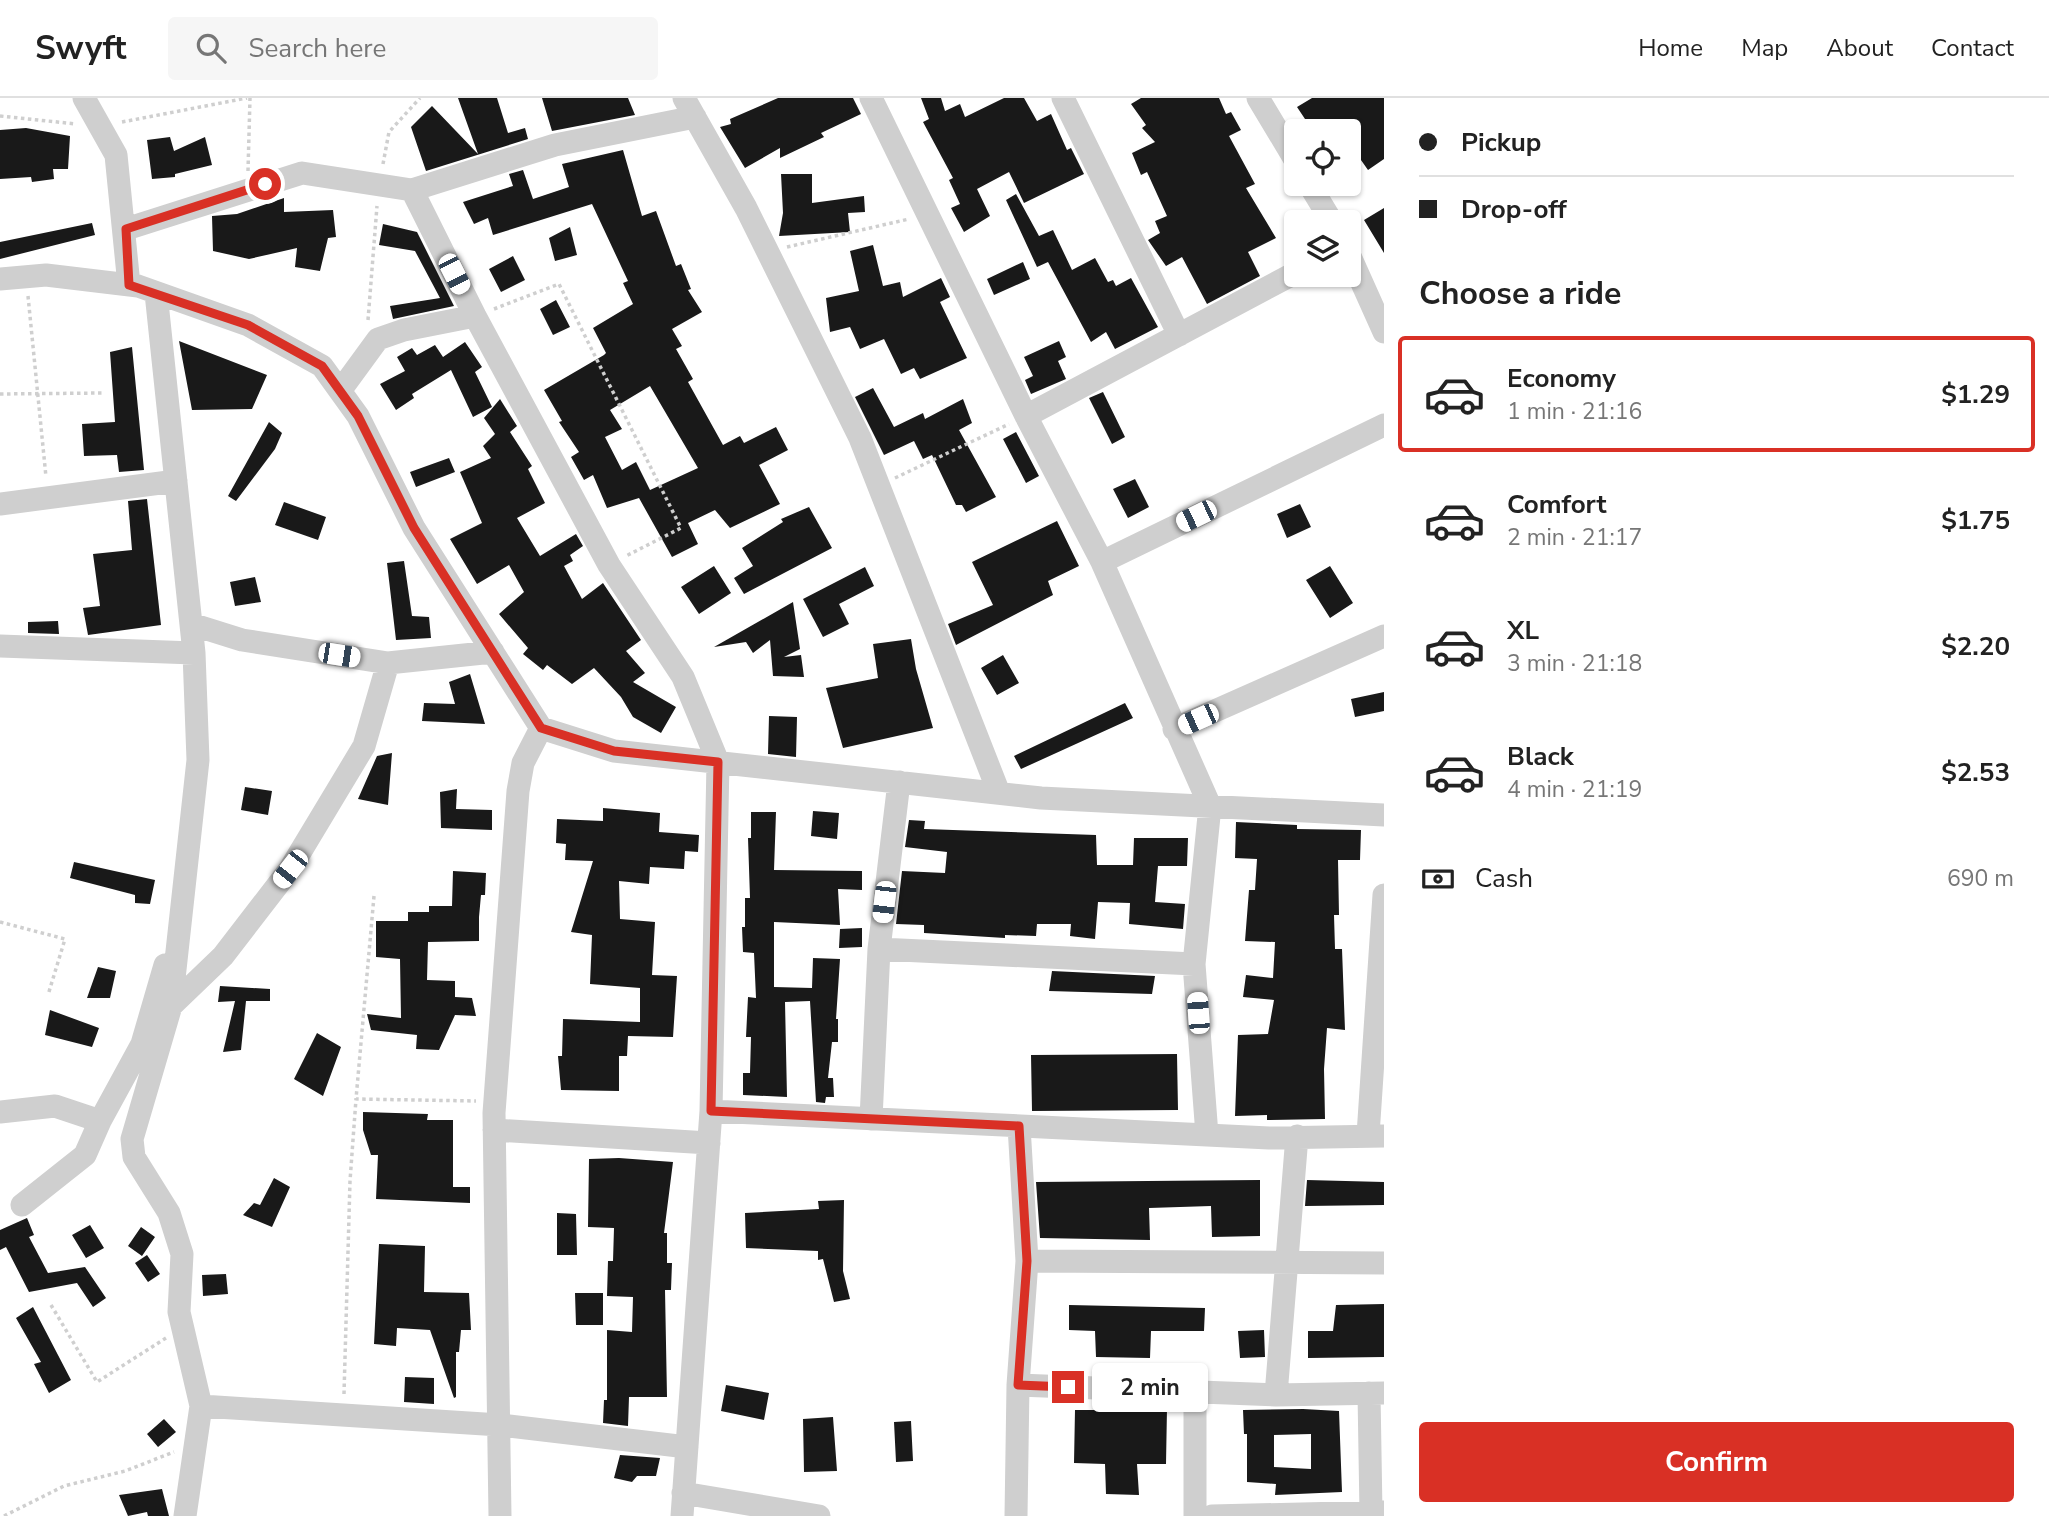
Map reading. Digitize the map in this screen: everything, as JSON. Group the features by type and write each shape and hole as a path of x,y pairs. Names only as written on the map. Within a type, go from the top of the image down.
{"street":[{"path":"84,98 116,155 126,229 129,285"},
{"path":"871,98 1026,416 1102,562 1210,806 1194,964 1207,1135"},
{"path":"1063,98 1179,335"},
{"path":"1258,98 1284,141"},
{"path":"126,229 302,173 412,190 689,107 767,251 860,438 999,793"},
{"path":"412,190 475,316 608,565 683,677 718,762 711,1111 682,1516"},
{"path":"0,279 46,275 129,285 248,325 322,366 358,416 414,528 541,728 614,751 999,793 1384,815"},
{"path":"1026,416 1284,279"},
{"path":"1361,281 1384,332"},
{"path":"156,293 194,653 198,760 171,1006 132,1139 134,1157 169,1213 182,1254 179,1312 201,1406 185,1516"},
{"path":"340,391 378,340 404,330 475,316"},
{"path":"1102,562 1384,425"},
{"path":"0,504 176,481"},
{"path":"191,624 242,640 388,663 493,652"},
{"path":"1174,729 1384,636"},
{"path":"0,646 194,653"},
{"path":"171,1006 223,956 290,869 364,746 388,663"},
{"path":"500,1516 495,1101 518,792 523,763 541,728"},
{"path":"871,1119 879,950 898,782"},
{"path":"711,1111 1207,1135 1376,1135 1384,895"},
{"path":"22,1205 85,1155 100,1121 142,1044 182,904"},
{"path":"879,950 1194,964"},
{"path":"0,1112 55,1106 100,1121"},
{"path":"1016,1516 1018,1385 1027,1261 1019,1126"},
{"path":"494,1130 709,1143"},
{"path":"1276,1395 1297,1136"},
{"path":"1027,1261 1384,1263"},
{"path":"1018,1385 1276,1395 1376,1393 1377,1513 1212,1516"},
{"path":"1195,1392 1195,1516"},
{"path":"201,1406 500,1425 687,1447"},
{"path":"683,1493 819,1516"}],"path":[{"path":"0,116 100,126 249,98 247,190"},
{"path":"365,357 378,184 389,132 420,98"},
{"path":"767,251 928,214"},
{"path":"26,277 48,497"},
{"path":"475,316 559,284 681,528 608,565"},
{"path":"0,394 102,393"},
{"path":"879,486 1026,416"},
{"path":"344,1415 350,1181 374,896"},
{"path":"0,922 65,939 48,995"},
{"path":"356,1099 495,1101"},
{"path":"51,1305 96,1382 182,1327"},
{"path":"4,1516 64,1486 125,1471 195,1444"}],"building":[{"path":"458,98 497,98 508,133 525,128 528,139 426,171 411,127 432,106 478,154"},
{"path":"542,98 628,98 635,115 552,131"},
{"path":"778,98 853,98 861,114 821,133 824,137 780,158 780,148 745,168 720,127 731,124 730,119"},
{"path":"921,98 941,98 945,111 960,104 965,117 1004,98 1024,98 1037,121 1051,114 1067,150 1071,148 1084,174 1024,203 1009,172 977,189 990,216 964,232 951,208 960,204 949,180 953,178 923,122 929,119"},
{"path":"1141,98 1219,98 1226,114 1231,112 1241,130 1229,136 1255,184 1246,188 1276,238 1248,252 1260,276 1207,304 1182,257 1166,266 1148,240 1160,233 1155,221 1167,216 1147,172 1141,175 1132,153 1155,142 1142,128 1146,125 1131,104"},
{"path":"1312,98 1384,98 1384,159 1368,170 1361,160 1361,119 1305,119 1297,107"},
{"path":"26,128 70,136 68,169 53,169 54,179 32,182 31,177 0,179 0,130"},
{"path":"170,137 174,151 205,137 212,165 175,174 175,177 152,179 147,140"},
{"path":"623,150 642,216 656,211 676,266 681,264 691,289 688,290 702,312 672,329 682,346 676,349 693,379 688,382 723,445 740,436 744,443 776,427 788,450 759,465 780,504 730,528 715,510 688,523 698,544 672,557 639,498 607,508 593,475 584,480 571,457 579,452 559,422 562,421 544,390 604,355 606,353 593,328 633,304 623,283 628,281 592,204 493,235 488,218 474,224 463,202 513,186 509,174 523,170 533,199 569,187 562,164","holes":["650,386 698,468 650,490 636,462 622,470 605,437 622,429 610,410"]},
{"path":"781,174 812,174 812,203 864,196 865,212 848,213 850,232 779,236 783,213"},
{"path":"1016,194 1039,236 1053,230 1072,270 1095,258 1108,282 1113,280 1116,286 1131,278 1158,327 1115,349 1106,332 1091,342 1048,262 1037,267 1006,200"},
{"path":"284,198 284,212 333,210 336,237 328,238 320,271 295,267 297,248 249,259 213,251 212,216 237,214"},
{"path":"1384,208 1384,253 1364,220"},
{"path":"92,223 95,235 0,259 0,242"},
{"path":"383,224 417,232 454,306 393,319 390,306 440,298 415,251 379,245"},
{"path":"570,227 577,255 555,261 549,238"},
{"path":"873,245 883,286 900,282 903,297 941,278 950,297 940,302 967,358 920,379 914,368 901,374 884,339 860,349 850,327 830,332 826,298 859,291 850,251"},
{"path":"513,256 525,280 501,292 489,269"},
{"path":"1023,262 1030,279 994,295 987,279"},
{"path":"556,300 570,327 553,335 540,309"},
{"path":"179,341 267,375 252,409 192,410"},
{"path":"1059,341 1066,357 1058,361 1066,379 1031,394 1025,380 1033,376 1024,357"},
{"path":"465,342 482,367 475,372 492,407 473,417 451,370 412,394 414,398 396,410 380,384 405,371 397,357 412,348 417,355 435,345 443,357"},
{"path":"132,347 144,470 119,472 117,455 84,456 82,424 115,422 110,352"},
{"path":"873,388 894,427 923,413 925,419 963,399 972,423 959,430 996,497 966,512 962,505 956,505 932,455 923,459 914,441 884,455 855,397"},
{"path":"1103,392 1125,437 1112,444 1089,398"},
{"path":"500,399 517,426 510,432 532,466 528,469 545,503 517,518 540,556 576,534 583,546 570,555 573,561 564,566 582,599 603,583 641,640 626,651 645,673 633,682 676,707 661,733 633,717 621,697 594,668 572,684 547,665 543,670 523,654 528,648 499,614 524,592 509,565 477,584 450,539 482,523 460,472 491,458 483,446 495,434 484,418"},
{"path":"269,422 282,433 275,449 236,501 228,496"},
{"path":"1016,432 1039,476 1026,483 1003,439"},
{"path":"449,458 455,472 416,487 410,472"},
{"path":"1135,479 1149,507 1128,518 1113,489"},
{"path":"147,499 161,625 88,635 83,608 100,606 93,554 132,550 128,501"},
{"path":"284,502 326,517 318,540 275,525"},
{"path":"1300,504 1311,527 1287,538 1277,514"},
{"path":"809,507 832,548 744,594 734,578 753,566 742,548 783,522 781,519"},
{"path":"1057,521 1079,566 1048,581 1053,595 956,645 948,624 993,605 972,562"},
{"path":"404,561 412,616 429,617 431,638 396,640 387,563"},
{"path":"714,566 731,593 699,614 681,587"},
{"path":"1330,566 1353,603 1330,618 1306,580"},
{"path":"865,567 874,586 839,604 849,624 823,637 803,599"},
{"path":"255,577 261,602 235,606 230,582"},
{"path":"793,602 800,649 784,657 801,655 804,677 773,676 770,640 753,653 746,642 714,647"},
{"path":"58,621 59,634 28,633 28,622"},
{"path":"911,639 916,669 933,728 843,748 826,688 878,678 873,644"},
{"path":"1003,655 1019,683 997,695 981,668"},
{"path":"470,674 485,724 422,721 424,703 455,704 449,682"},
{"path":"1384,692 1384,711 1355,717 1351,699"},
{"path":"1125,703 1133,718 1021,769 1014,756"},
{"path":"769,716 797,717 796,757 768,754"},
{"path":"392,753 388,805 358,799 377,756"},
{"path":"245,787 272,791 268,815 241,810"},
{"path":"457,789 456,809 492,810 492,830 441,828 440,792"},
{"path":"603,808 660,813 659,832 699,835 698,852 685,851 684,869 650,867 649,884 619,881 620,919 655,922 652,975 677,976 673,1037 628,1036 627,1056 619,1056 619,1091 561,1090 558,1056 562,1056 563,1019 640,1022 640,988 590,984 592,935 571,932 593,861 565,860 566,844 556,843 557,819 603,821"},
{"path":"813,811 839,813 837,839 811,836"},
{"path":"751,812 776,812 774,870 862,871 862,890 838,889 840,925 774,922 774,987 812,988 813,958 840,959 836,1019 838,1042 832,1042 828,1078 833,1078 834,1097 826,1097 825,1103 816,1102 810,1001 785,1002 787,1097 743,1095 743,1073 750,1073 751,1037 746,1037 748,997 756,998 754,953 743,952 742,927 745,927 745,898 750,898 748,838 751,838"},
{"path":"909,820 925,821 924,829 1096,835 1097,865 1133,865 1134,838 1188,838 1187,866 1158,866 1155,902 1185,904 1183,929 1129,924 1130,903 1098,902 1095,939 1070,936 1071,924 1037,924 1036,936 1005,935 1005,938 924,933 924,925 896,924 902,871 945,873 947,852 905,847"},
{"path":"1236,822 1297,825 1297,829 1361,830 1360,860 1338,860 1339,915 1334,915 1335,949 1342,949 1345,1030 1327,1028 1325,1119 1267,1120 1267,1115 1235,1116 1238,1035 1268,1034 1274,1000 1243,997 1246,975 1273,978 1275,942 1245,941 1249,890 1255,890 1257,859 1235,858"},
{"path":"74,862 155,880 150,904 135,903 135,895 70,878"},
{"path":"453,871 486,873 485,895 481,895 479,941 428,942 427,980 455,981 455,997 472,998 476,1016 455,1015 439,1050 416,1049 417,1035 371,1030 367,1014 401,1018 400,959 376,957 376,921 408,921 408,912 429,912 429,906 452,906"},
{"path":"862,928 862,947 839,948 840,929"},
{"path":"98,967 116,971 110,998 87,998"},
{"path":"1052,971 1155,976 1152,994 1049,991"},
{"path":"220,986 270,989 270,1001 246,1001 241,1050 223,1052 235,1001 218,1002"},
{"path":"50,1010 99,1028 92,1047 45,1035"},
{"path":"317,1033 341,1047 323,1096 294,1079"},
{"path":"1177,1054 1178,1110 1032,1111 1031,1055"},
{"path":"363,1112 428,1114 427,1120 453,1120 453,1187 470,1187 470,1203 376,1199 378,1155 371,1155 363,1130"},
{"path":"589,1159 673,1162 664,1233 667,1233 667,1263 672,1263 671,1290 665,1290 667,1397 629,1397 628,1426 603,1423 604,1400 607,1400 607,1330 632,1332 633,1297 607,1296 608,1261 613,1261 614,1228 588,1227"},
{"path":"274,1178 290,1187 272,1227 243,1215 254,1203 260,1205"},
{"path":"1260,1180 1260,1236 1212,1237 1211,1206 1149,1208 1150,1240 1040,1238 1036,1182"},
{"path":"1307,1180 1384,1182 1384,1205 1305,1206"},
{"path":"844,1200 843,1271 850,1299 834,1302 823,1259 818,1260 818,1251 746,1248 745,1213 819,1209 818,1201"},
{"path":"557,1213 576,1214 577,1255 557,1255"},
{"path":"27,1218 34,1235 29,1237 48,1273 85,1267 106,1298 93,1307 77,1283 29,1292 6,1247 0,1250 0,1230"},
{"path":"90,1225 104,1248 86,1258 72,1235"},
{"path":"141,1227 155,1237 142,1256 128,1246"},
{"path":"379,1244 425,1246 424,1292 469,1293 471,1330 461,1330 459,1352 456,1352 454,1398 430,1330 397,1328 396,1346 374,1344"},
{"path":"147,1255 160,1274 148,1282 135,1263"},
{"path":"226,1274 228,1294 203,1296 202,1275"},
{"path":"575,1293 603,1293 603,1325 576,1325"},
{"path":"1384,1304 1384,1357 1308,1358 1308,1331 1333,1331 1336,1305"},
{"path":"1069,1305 1205,1308 1204,1331 1151,1331 1150,1358 1096,1357 1095,1331 1069,1330"},
{"path":"33,1307 71,1380 49,1393 34,1364 41,1362 16,1318"},
{"path":"1264,1330 1265,1357 1240,1358 1238,1331"},
{"path":"405,1377 434,1378 434,1404 404,1402"},
{"path":"726,1385 769,1393 764,1420 721,1411"},
{"path":"1104,1407 1167,1408 1166,1464 1137,1464 1139,1495 1106,1494 1105,1464 1074,1463 1075,1410 1104,1410"},
{"path":"1243,1410 1339,1411 1342,1492 1275,1495 1276,1484 1247,1482 1247,1434 1244,1434","holes":["1311,1434 1311,1469 1274,1467 1274,1435"]},
{"path":"833,1417 837,1471 804,1472 803,1419"},
{"path":"164,1419 176,1432 158,1447 147,1434"},
{"path":"911,1421 913,1461 896,1462 894,1422"},
{"path":"620,1455 660,1458 656,1476 637,1476 632,1482 614,1478"},
{"path":"162,1489 169,1516 148,1516 147,1512 128,1516 119,1495"}],"route":[{"path":"265,184 126,229 129,285 248,325 322,366 358,416 414,528 541,728 614,751 718,762 711,1111 1019,1126 1027,1261 1018,1385 1068,1387"}]}
